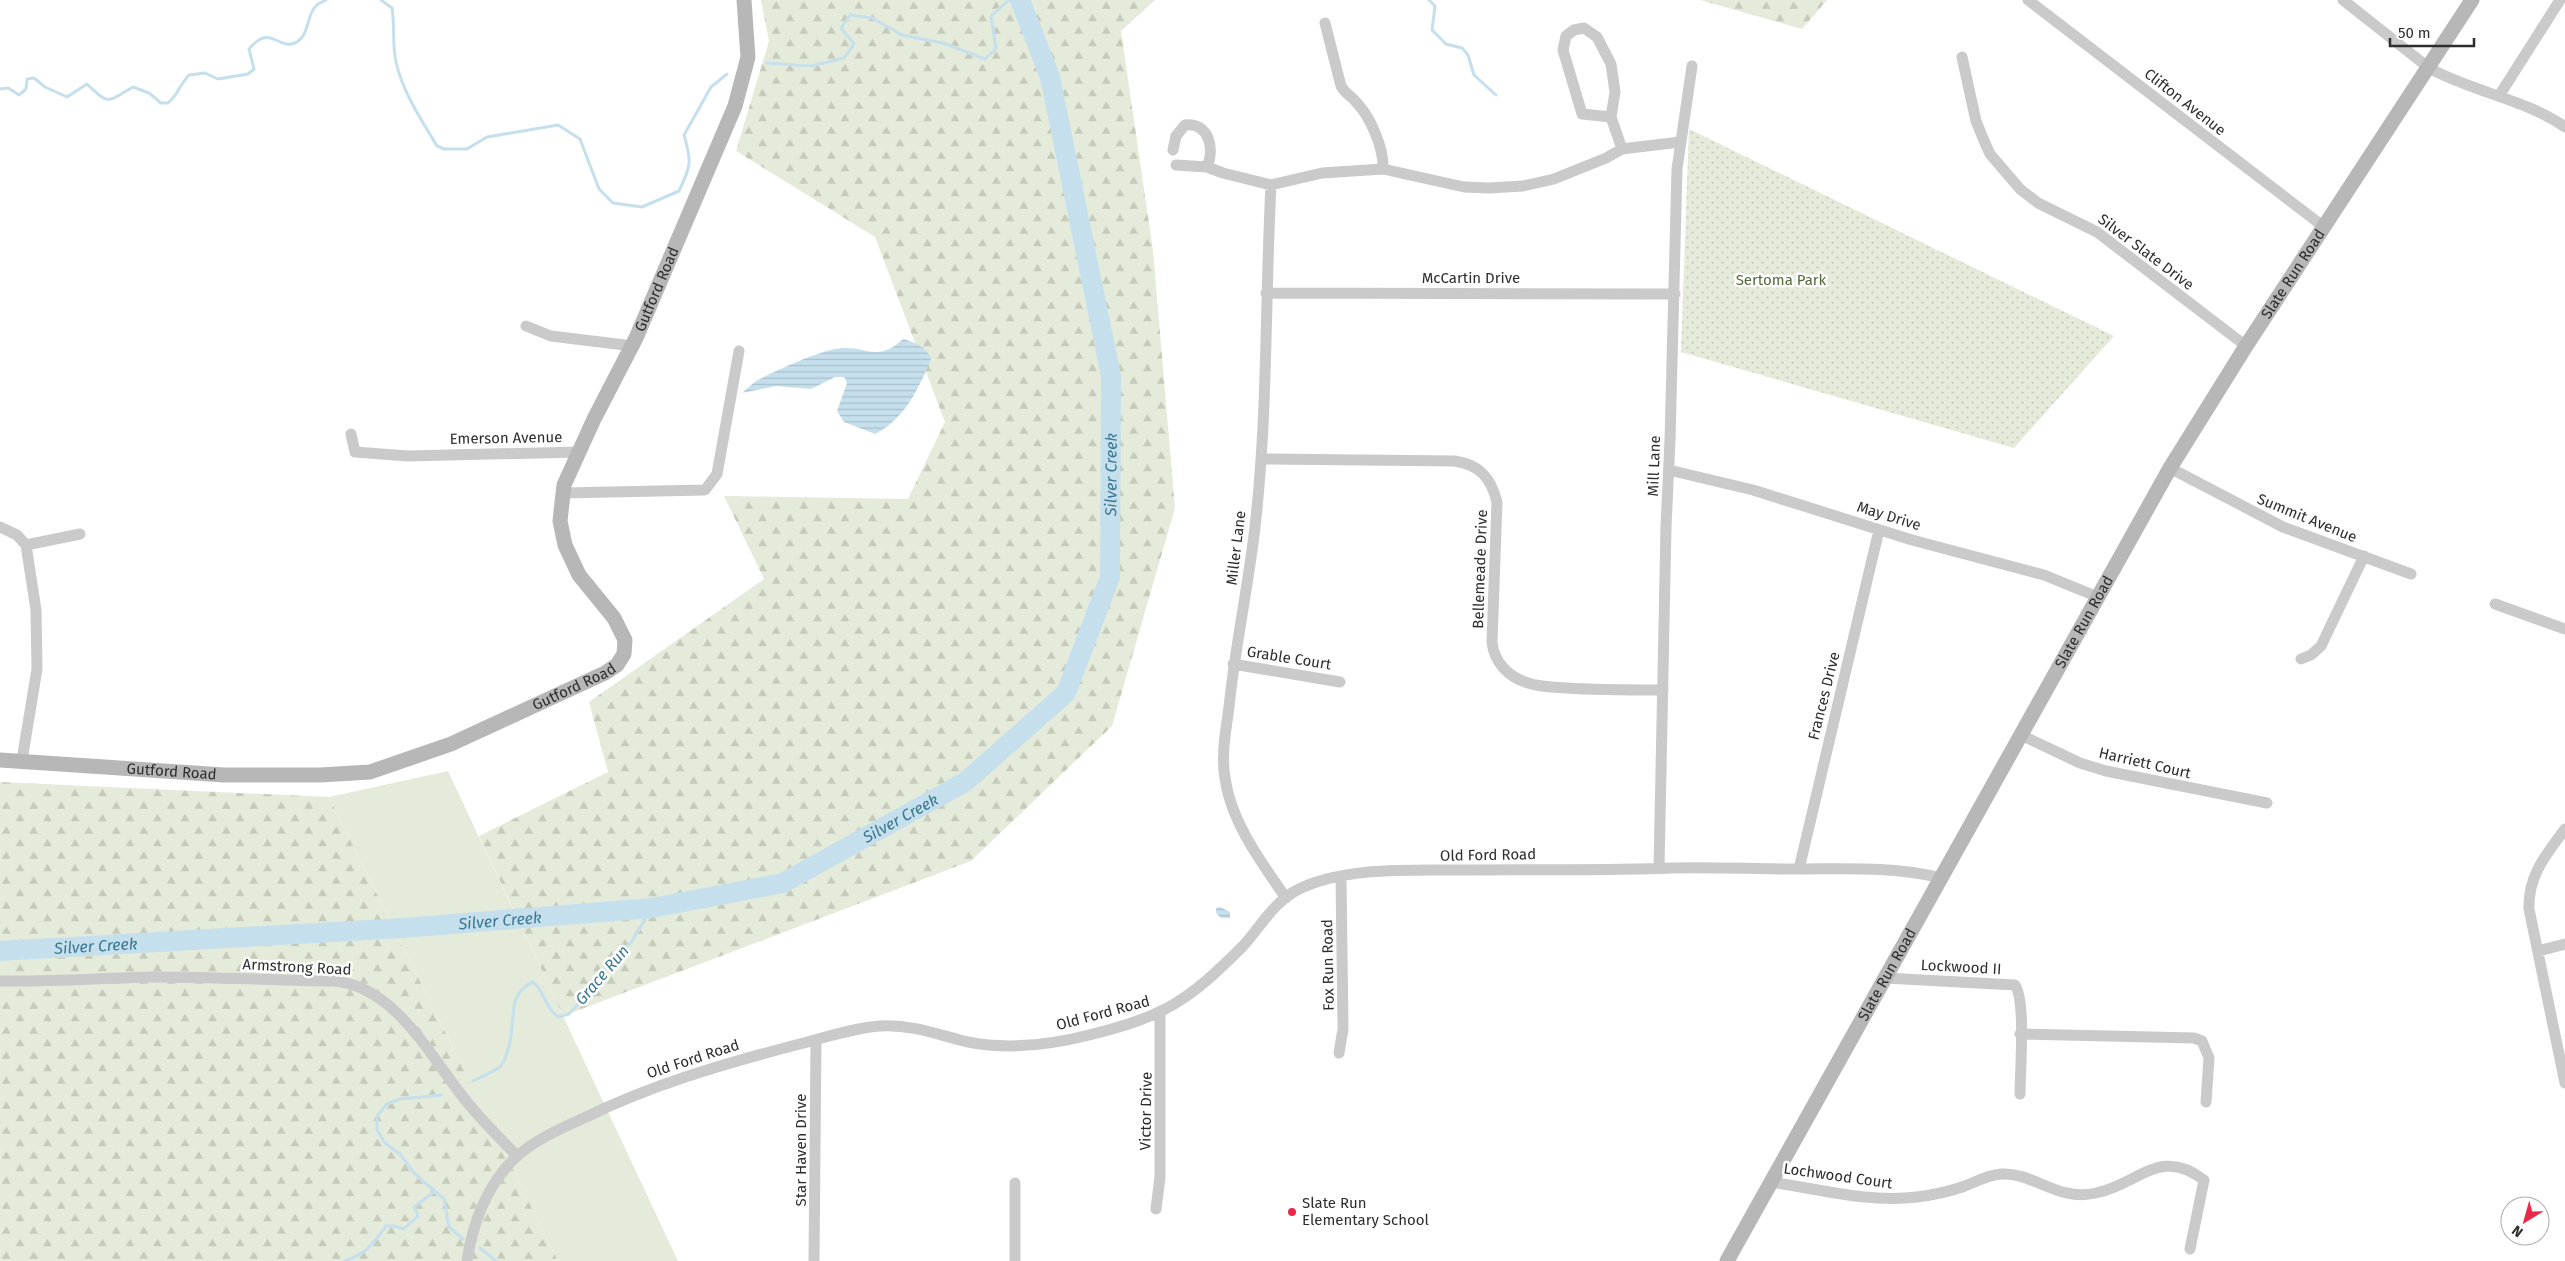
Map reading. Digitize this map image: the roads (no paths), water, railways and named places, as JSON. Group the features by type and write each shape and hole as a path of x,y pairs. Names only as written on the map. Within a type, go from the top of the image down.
{"street":[{"name":"Gutford Road","path":"0,760 224,775 320,775 370,772 452,744 605,673 617,665 624,654 625,640 614,618 580,575 565,545 560,522 564,485 633,346 735,106 748,57 744,0"},
{"name":"Clifton Avenue","path":"2028,0 2324,226"},
{"path":"2343,0 2429,68 2444,76 2499,96 2565,127"},
{"name":"Slate Run Road","path":"1727,1261 2170,468 2246,346 2472,0"},
{"path":"2499,96 2560,0"},
{"path":"1325,23 1343,92 1360,105 1378,140 1384,158 1383,169"},
{"path":"1611,117 1582,114 1563,50 1566,36 1574,30 1584,28 1597,37 1611,64 1616,92 1611,117 1622,149"},
{"name":"Silver Slate Drive","path":"1962,57 1976,120 1985,143 1990,154 2020,189 2043,206 2097,232 2246,346"},
{"name":"Mill Lane","path":"1660,868 1666,527 1680,142 1692,66"},
{"path":"1173,150 1176,136 1185,125 1191,124 1200,128 1210,142 1211,153 1207,167"},
{"path":"1176,165 1207,167 1232,176 1271,184 1322,173 1383,169 1464,188 1524,186 1569,174 1622,149 1680,142"},
{"name":"Miller Lane","path":"1271,184 1260,459 1255,528 1233,664 1224,752 1224,776 1229,798 1250,841 1286,898"},
{"name":"McCartin Drive","path":"1266,293 1675,294"},
{"path":"526,326 552,336 633,346"},
{"path":"563,493 705,490 716,474 740,351"},
{"name":"Emerson Avenue","path":"352,434 355,452 434,455 579,452"},
{"name":"Bellemeade Drive","path":"1260,459 1455,461 1479,469 1491,483 1497,502 1492,642 1493,651 1502,666 1516,678 1537,686 1600,690 1663,690"},
{"name":"Summit Avenue","path":"2170,468 2283,527 2411,574"},
{"name":"May Drive","path":"1669,470 1753,490 1879,530 2044,575 2098,597"},
{"path":"0,527 17,535 26,545 36,610 37,669 22,760"},
{"name":"Frances Drive","path":"1799,869 1879,530"},
{"path":"26,545 80,534"},
{"path":"2301,659 2311,655 2321,646 2364,556"},
{"path":"2495,604 2565,630"},
{"name":"Grable Court","path":"1233,664 1340,682"},
{"name":"Harriett Court","path":"2021,735 2080,763 2106,771 2267,803"},
{"path":"2565,829 2543,858 2531,883 2529,909 2565,1083"},
{"name":"Old Ford Road","path":"467,1261 472,1235 485,1201 499,1176 517,1156 550,1134 623,1099 714,1066 861,1029 895,1026 986,1045 1046,1044 1125,1026 1160,1013 1192,994 1207,982 1286,898 1308,886 1341,877 1414,870 1660,868 1898,869 1941,878"},
{"name":"Fox Run Road","path":"1339,1053 1343,1029 1341,877"},
{"path":"2538,951 2565,944"},
{"name":"Armstrong Road","path":"0,981 52,982 164,977 334,981 355,984 372,993 403,1020 463,1098 517,1156"},
{"name":"Lockwood II","path":"1885,978 2015,985 2019,991 2020,1094"},
{"name":"Victor Drive","path":"1156,1208 1160,1177 1160,1013"},
{"path":"2020,1034 2194,1038 2202,1041 2209,1058 2206,1102"},
{"name":"Star Haven Drive","path":"814,1261 816,1040"},
{"name":"Lochwood Court","path":"1771,1182 1898,1199 1928,1195 2002,1174 2022,1178 2051,1190 2072,1195 2096,1193 2123,1184 2155,1167 2174,1166 2191,1170 2204,1180 2190,1250"},
{"path":"1014,1261 1015,1183"}],"water":[{"path":"903,339 923,348 931,359 910,402 895,420 875,434 844,422 837,411 847,383 844,377 835,377 811,389 776,386 742,393 757,380 815,355 843,348 876,352 884,351"},
{"path":"1220,907 1230,912 1230,918 1221,918 1216,913 1216,908"}],"waterway":[{"path":"0,89 8,88 19,95 26,89 27,79 34,78 45,87 67,97 87,84 105,99 113,98 133,87 149,93 161,103 168,103 189,75 205,73 218,79 248,74 254,69 249,49 263,38 289,44 300,40 306,31 313,10 318,4 326,0"},
{"path":"381,0 392,8 395,56 403,84 413,106 437,146 444,149 467,149 487,137 558,125 580,139 599,189 613,203 642,207 679,191 689,164 684,135 711,87 727,74"},
{"path":"767,63 811,66 844,58 854,44 841,28 850,15 872,18 902,35 943,43 985,59 996,49 991,16 1009,0"},
{"name":"Silver Creek","path":"0,951 403,928 652,908 783,883 965,782 1066,693 1110,577 1111,376 1050,77 1020,0"},
{"path":"1429,0 1435,6 1432,30 1446,44 1462,48 1468,55 1474,75 1496,95"},
{"name":"Grace Run","path":"473,1081 501,1066 510,1044 515,1003 518,995 524,988 533,982 558,1017 569,1014 599,975 632,941 652,908"},
{"name":"Grace Run","path":"441,1095 400,1099 387,1104 377,1116 377,1130 385,1143 400,1154 414,1173 444,1199 449,1227 463,1239"},
{"name":"Grace Run","path":"345,1261 369,1248 386,1226 404,1229 418,1216 414,1207 435,1191"},
{"path":"480,1248 496,1261"}],"place":[{"name":"Slate Run Elementary School","path":"1292,1212"}],"park label":[{"name":"Sertoma Park","path":"1781,280"}]}
